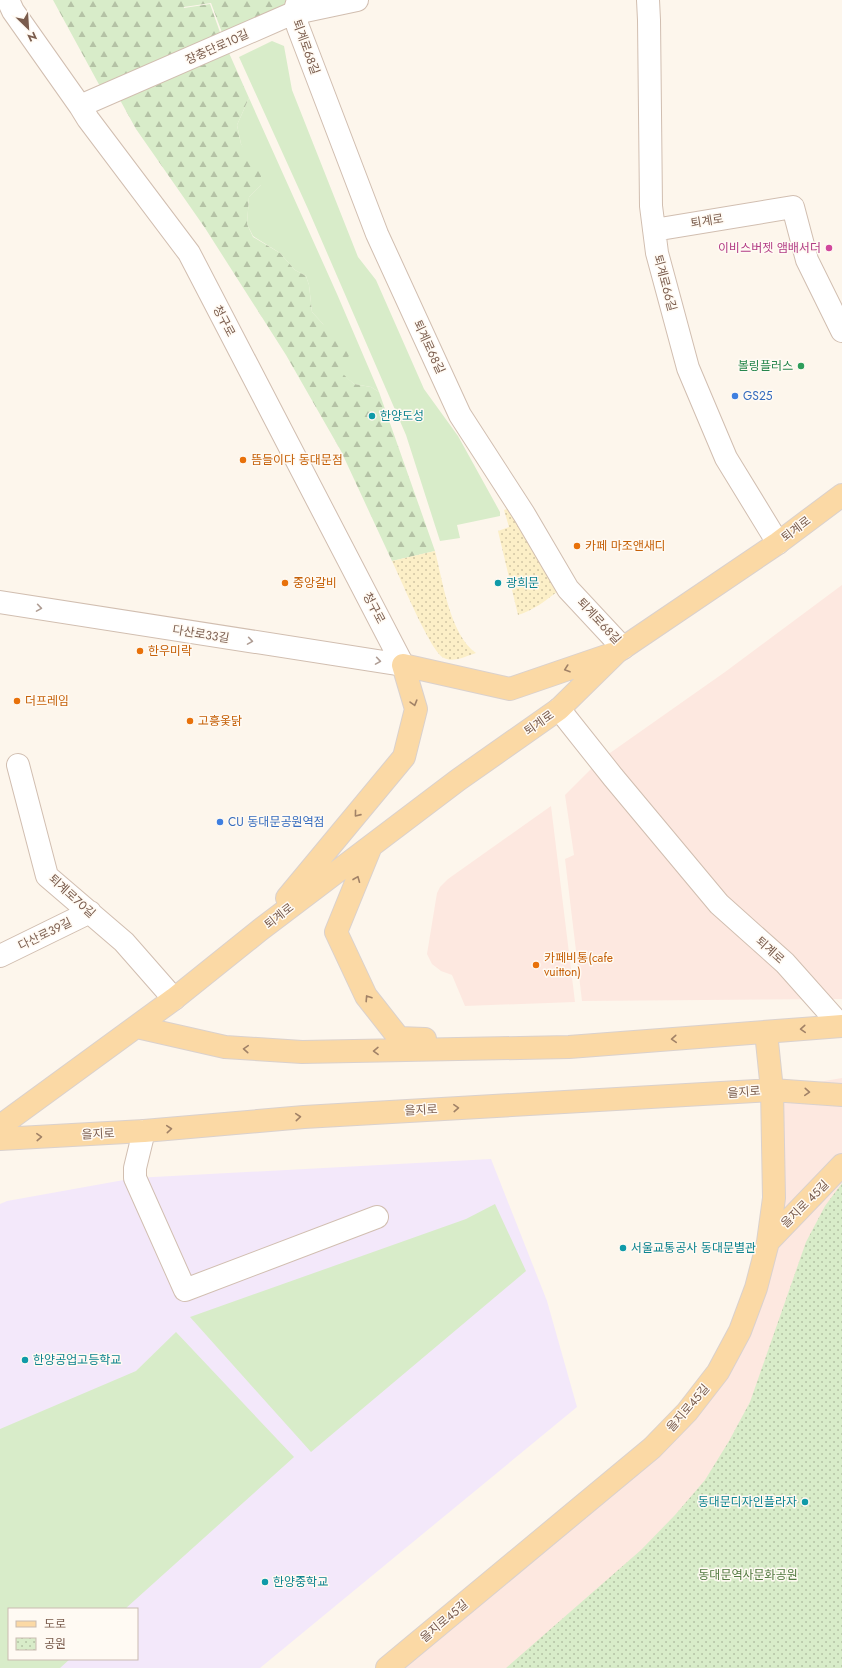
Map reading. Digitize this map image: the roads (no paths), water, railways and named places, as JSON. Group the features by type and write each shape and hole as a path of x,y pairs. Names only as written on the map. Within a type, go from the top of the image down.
{"main road":[{"name":"퇴계로","path":"0,1126 174,999 260,930 372,844 458,780 560,709 620,650 778,543 842,495"},
{"path":"260,930 404,757 416,709 403,665 510,689 620,650"},
{"path":"372,844 336,932 366,996 399,1038 569,1047"},
{"path":"136,1027 224,1047 302,1052 569,1047 842,1026"},
{"name":"을지로45길","path":"387,1668 652,1448 687,1412 718,1372 740,1331 756,1288 768,1242 774,1198 772,1090 766,1032"},
{"name":"을지로","path":"0,1138 144,1132 304,1117 772,1090 842,1095"},
{"name":"을지로 45길","path":"768,1242 842,1166"}],"street":[{"name":"청구로","path":"8,0 13,11 88,119 188,253 403,665"},
{"name":"장충단로10길","path":"80,106 296,7 357,0"},
{"name":"퇴계로66길","path":"648,0 650,206 657,253 688,368 726,458 778,543"},
{"name":"퇴계로68길","path":"296,7 377,234 460,415 524,514 568,589 620,650"},
{"name":"퇴계로","path":"654,230 793,207 807,260 842,331"},
{"name":"다산로33길","path":"0,602 403,665"},
{"name":"퇴계로","path":"560,709 613,777 719,904 785,963 842,1026"},
{"name":"퇴계로70길","path":"18,765 47,876 124,942 174,999"},
{"name":"다산로39길","path":"0,956 90,912"},
{"path":"144,1132 135,1168 135,1178 185,1290 377,1216"}],"place":[{"name":"이비스버젯 앰배서더","path":"829,248"},
{"name":"볼링플러스","path":"801,366"},
{"name":"GS25","path":"735,396"},
{"name":"한양도성","path":"372,416"},
{"name":"뜸들이다 동대문점","path":"243,460"},
{"name":"카페 마조앤새디","path":"577,546"},
{"name":"중앙갈비","path":"285,583"},
{"name":"광희문","path":"498,583"},
{"name":"한우미락","path":"140,651"},
{"name":"더프레임","path":"17,701"},
{"name":"고흥옻닭","path":"190,721"},
{"name":"CU 동대문공원역점","path":"220,822"},
{"name":"카페비통(cafe vuitton)","path":"536,965"},
{"name":"서울교통공사 동대문별관","path":"623,1248"},
{"name":"한양공업고등학교","path":"25,1360"},
{"name":"동대문디자인플라자","path":"805,1502"},
{"name":"한양중학교","path":"265,1582"}],"park label":[{"name":"동대문역사문화공원","path":"748,1575"}]}
